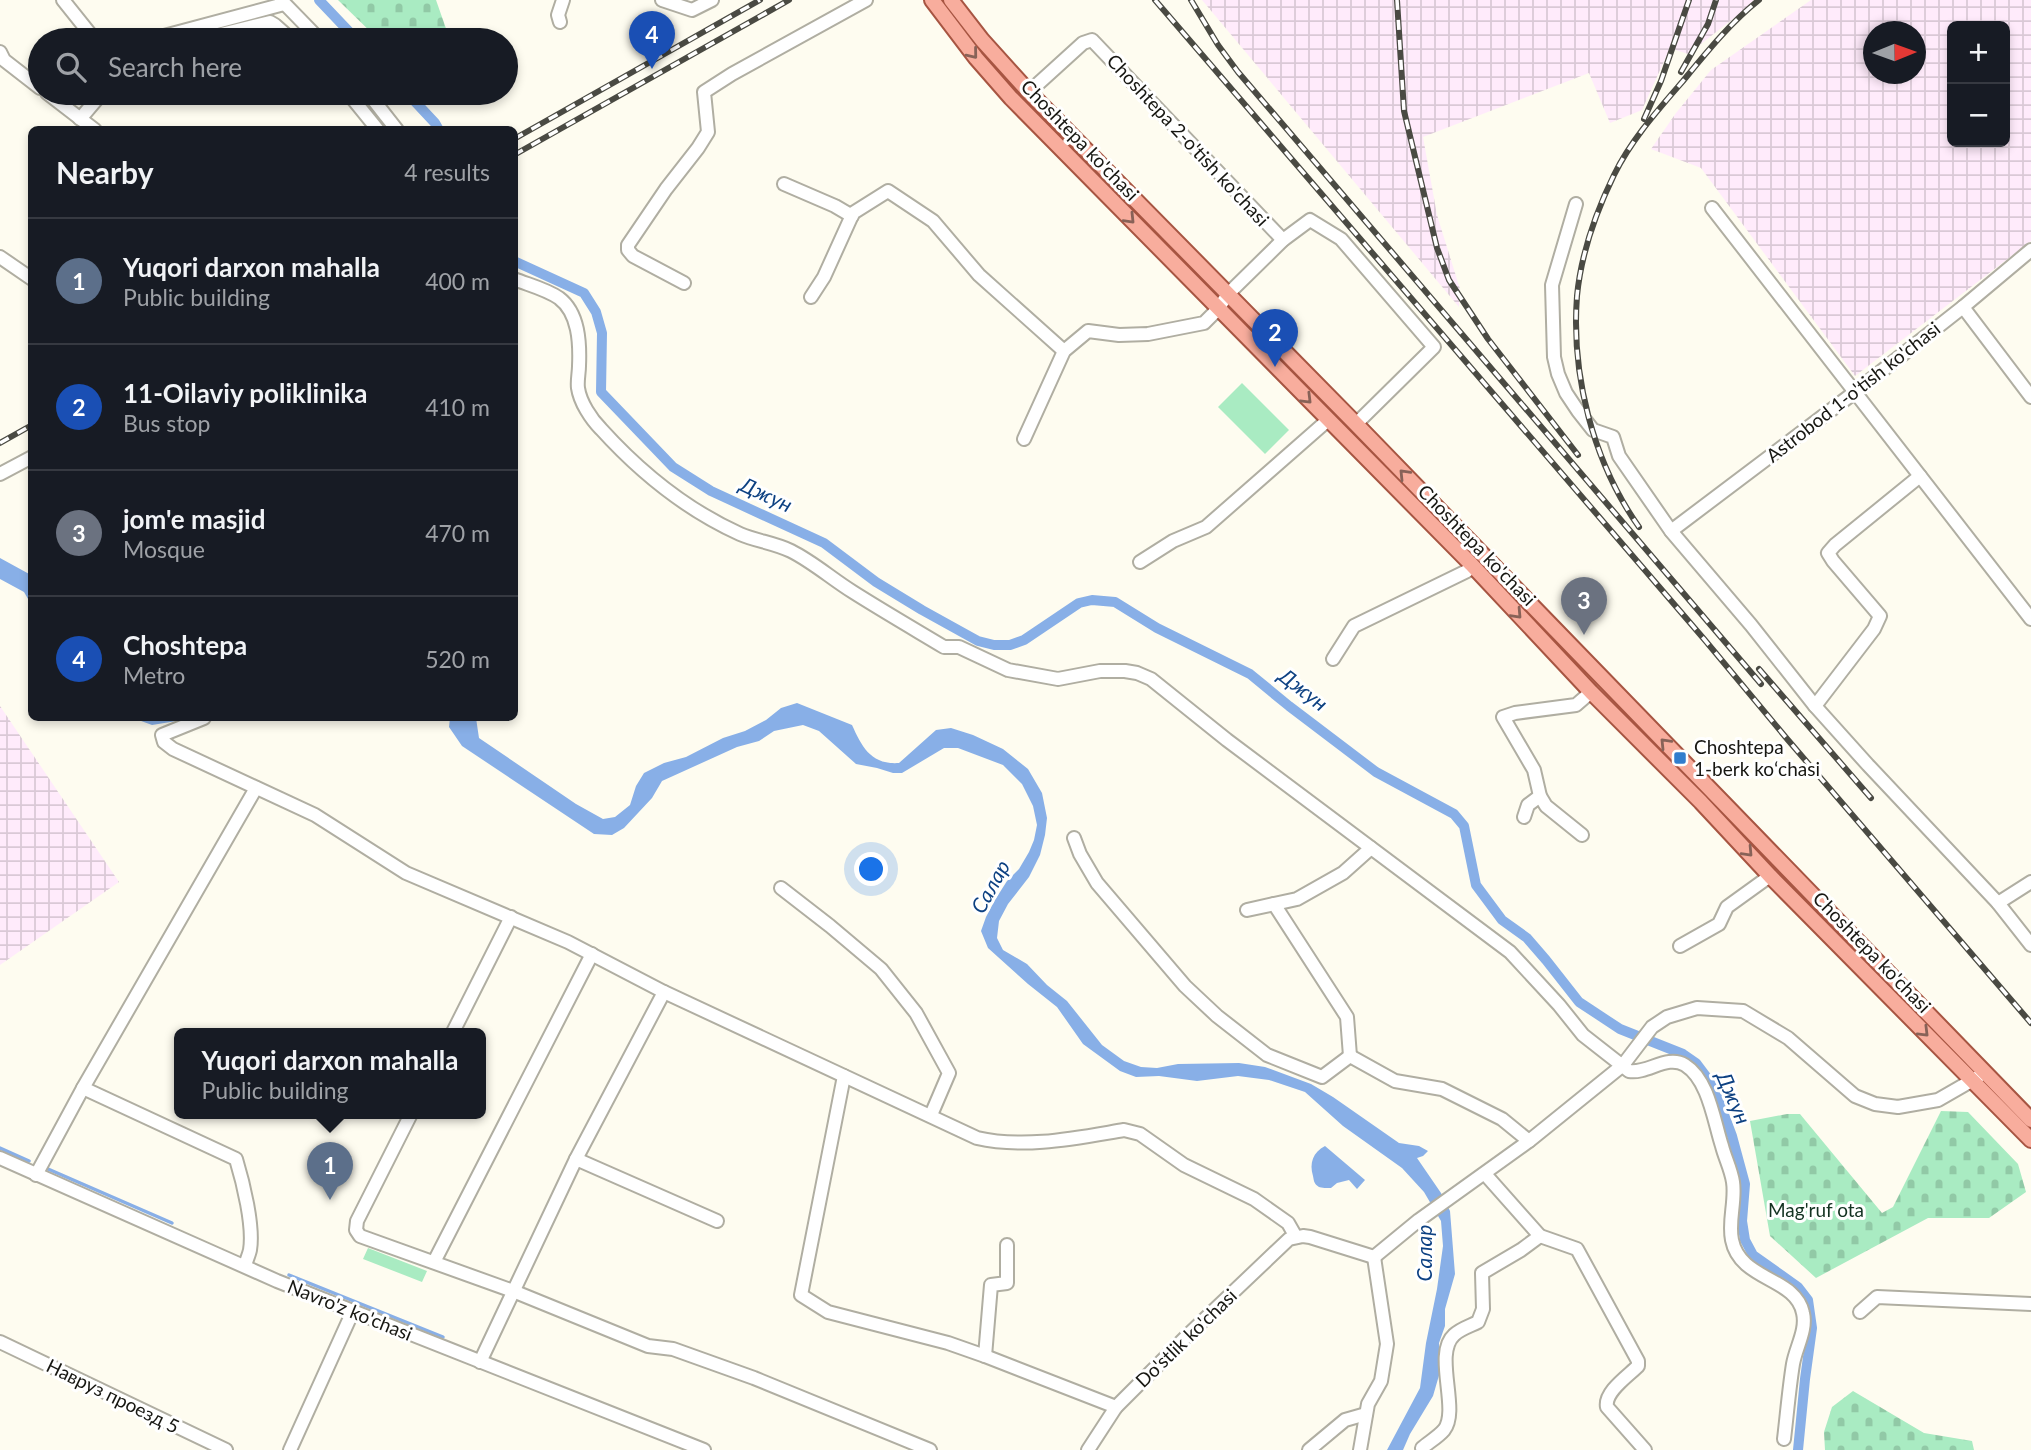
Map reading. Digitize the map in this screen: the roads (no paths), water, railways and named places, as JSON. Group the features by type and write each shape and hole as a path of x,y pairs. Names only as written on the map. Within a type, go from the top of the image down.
{"main road":[{"name":"Choshtepa ko'chasi","path":"932,0 976,58 1011,98 1471,565 1897,1006 2031,1120"},
{"name":"Choshtepa ko'chasi","path":"951,0 982,40 1029,92 1356,424 1906,993 2031,1140"},
{"path":"1897,1006 1906,993"}],"street":[{"path":"63,0 85,28"},
{"path":"560,22 558,15 563,0"},
{"path":"662,0 692,10 712,0"},
{"path":"684,283 633,256 628,245 708,132 704,92 866,0"},
{"path":"191,28 283,2 308,28"},
{"path":"246,28 270,22 279,28"},
{"name":"Choshtepa 2-o'tish ko'chasi","path":"1029,92 1083,43 1092,40 1283,240"},
{"path":"0,52 4,60 28,79"},
{"path":"62,105 90,126"},
{"path":"80,119 92,105"},
{"path":"358,105 375,126"},
{"path":"377,105 394,126"},
{"path":"784,184 852,216"},
{"path":"811,296 824,277 853,213 888,191 933,221 979,275 1064,351"},
{"path":"1576,204 1552,285 1554,357 1566,393 1593,430 1613,437 1619,456 1671,531 1815,706 1998,903 2031,946"},
{"path":"1712,208 2031,619"},
{"name":"Choshtepa 2-o'tish ko'chasi","path":"1218,309 1228,293 1283,240 1310,220 1341,239 1434,347 1356,424"},
{"name":"Astrobod 1-o'tish ko'chasi","path":"1671,531 1855,392 2031,250"},
{"path":"0,257 28,276"},
{"path":"518,281 548,292 566,304 578,336 578,388 589,413 600,428 669,493 704,516 742,534 790,550 853,593 944,647 959,647 1008,670 1058,679 1100,671 1125,671 1151,679 1227,740 1510,951 1583,1035 1627,1061 1629,1071 1637,1072 1676,1062 1687,1066 1700,1082 1711,1106 1734,1185 1731,1240 1737,1254 1745,1265 1794,1294 1800,1301 1804,1315 1804,1327 1792,1371 1784,1438"},
{"path":"1963,307 2031,397"},
{"path":"1024,439 1064,351 1088,331 1119,335 1159,332 1204,323 1218,309"},
{"path":"1140,562 1173,541 1206,527 1328,420"},
{"path":"0,474 28,459"},
{"path":"1815,706 1874,629 1880,616 1828,552 1920,477"},
{"path":"1333,659 1354,626 1467,571 1471,565"},
{"path":"1583,835 1546,806 1534,770 1503,717 1576,705 1591,692"},
{"path":"197,721 162,735 164,742 173,749 315,815 406,873 592,954 663,992 977,1138 991,1141 1042,1141 1132,1131 1184,1165 1254,1199 1288,1223 1296,1237 1310,1237 1374,1257"},
{"path":"36,1175 83,1088 256,788"},
{"path":"1524,817 1528,805 1541,796"},
{"path":"1074,838 1097,883 1185,986 1217,1016 1267,1055 1322,1077 1350,1056"},
{"path":"1247,910 1297,899 1342,873 1371,848"},
{"path":"1680,946 1719,924 1727,907 1770,876"},
{"path":"1998,903 2031,882"},
{"path":"781,888 881,969 916,1013 949,1073 931,1115"},
{"path":"1274,904 1347,1017 1350,1056"},
{"path":"455,1028 511,918"},
{"path":"434,1262 592,954"},
{"path":"480,1362 576,1159 663,992"},
{"path":"1374,1257 1419,1220 1530,1141 1627,1061 1652,1027 1667,1017 1697,1008 1743,1011 1788,1038 1855,1096 1875,1104 1898,1107 1938,1100 1979,1077"},
{"path":"1350,1056 1395,1081 1442,1089 1503,1119 1530,1141"},
{"path":"844,1076 802,1295 828,1312 948,1343 1116,1408"},
{"path":"83,1088 236,1159 243,1182 249,1225 250,1248 244,1266"},
{"path":"408,1119 357,1221 356,1230 360,1236 513,1290 648,1346 673,1349 754,1378 930,1450"},
{"name":"Navro'z ko'chasi","path":"0,1158 244,1266 704,1450"},
{"path":"576,1159 717,1221"},
{"path":"1485,1174 1539,1236 1577,1249 1639,1361 1638,1366 1608,1396 1606,1403 1645,1450"},
{"path":"1422,1448 1445,1430 1449,1419 1446,1354 1451,1338 1478,1322 1483,1309 1482,1273 1539,1236"},
{"name":"Do'stlik ko'chasi","path":"1088,1450 1116,1408 1274,1253 1289,1239 1296,1237"},
{"path":"985,1356 991,1285 1007,1283 1007,1245"},
{"path":"1360,1450 1368,1404 1381,1381 1387,1344 1374,1257"},
{"path":"1860,1312 1877,1297 2031,1304"},
{"path":"290,1450 353,1311"},
{"name":"Навруз проезд 5","path":"0,1342 226,1450"},
{"path":"1309,1450 1345,1420 1366,1414"}],"water":[{"path":"0,558 28,573 28,599 24,592 0,579"},
{"name":"Салар","path":"797,703 852,725 869,753 874,758 889,763 899,763 936,730 951,728 1003,749 1028,769 1042,793 1047,818 1045,835 1040,855 1029,877 1008,904 999,921 997,938 1003,950 1027,964 1067,1001 1102,1045 1124,1061 1141,1067 1157,1068 1178,1064 1239,1063 1265,1067 1311,1084 1399,1143 1419,1146 1428,1151 1417,1158 1450,1211 1455,1274 1445,1309 1445,1326 1439,1343 1440,1372 1433,1396 1403,1450 1387,1450 1420,1388 1443,1246 1441,1221 1424,1192 1402,1168 1343,1126 1305,1092 1269,1080 1238,1076 1197,1081 1159,1076 1136,1077 1120,1071 1083,1044 1057,1007 988,948 981,931 986,917 1007,881 1019,869 1029,852 1037,825 1033,806 1022,784 1003,765 958,748 944,748 902,773 893,773 856,764 819,731 803,725 774,731 759,741 737,747 662,781 652,798 624,828 612,835 594,834 462,746 449,727 450,721 476,721 479,738 576,804 603,819 615,817 630,805 636,786 644,773 745,731 781,708"},
{"path":"141,721 177,721 152,725"},
{"path":"1325,1146 1365,1180 1357,1189 1349,1180 1337,1183 1331,1188 1315,1184 1312,1162 1318,1151"}],"waterway":[{"name":"Джун","path":"319,0 346,28"},
{"name":"Джун","path":"418,105 437,126"},
{"name":"Джун","path":"518,263 584,293 596,312 602,333 601,392 673,467 711,491 824,543 876,582 978,641 1010,645 1024,640 1079,603 1092,600 1115,602 1157,628 1250,674 1376,772 1454,814 1464,826 1476,885 1502,920 1527,938 1579,1002 1620,1029 1683,1054 1696,1063 1708,1079 1732,1136 1745,1184 1742,1221 1745,1240 1753,1255 1798,1287 1808,1300 1812,1328 1798,1450"},
{"path":"0,1148 29,1161"},
{"path":"48,1169 172,1223"},
{"path":"289,1275 443,1337"}],"railway":[{"path":"518,137 760,0"},
{"path":"518,153 789,0"},
{"path":"1155,0 2031,1023"},
{"path":"1191,0 1238,72 1761,684"},
{"path":"1397,0 1404,111 1437,248 1449,280 1488,339 1578,455"},
{"path":"1644,119 1661,81 1689,0"},
{"path":"1681,72 1708,24 1716,0"},
{"path":"1639,527 1609,475 1588,417 1576,326 1582,265 1601,204 1628,150 1710,49 1738,18 1759,0"},
{"path":"0,443 28,427"},
{"path":"1759,669 1871,798"}],"place":[{"name":"Choshtepa","path":"652,69"},
{"name":"11-Oilaviy poliklinika","path":"1275,367"},
{"name":"jom'e masjid","path":"1584,635"},
{"name":"Choshtepa 1-berk koʻchasi","path":"1680,758"},
{"name":"Yuqori darxon mahalla","path":"330,1200"}],"park label":[{"name":"Mag'ruf ota","path":"1816,1210"}]}
